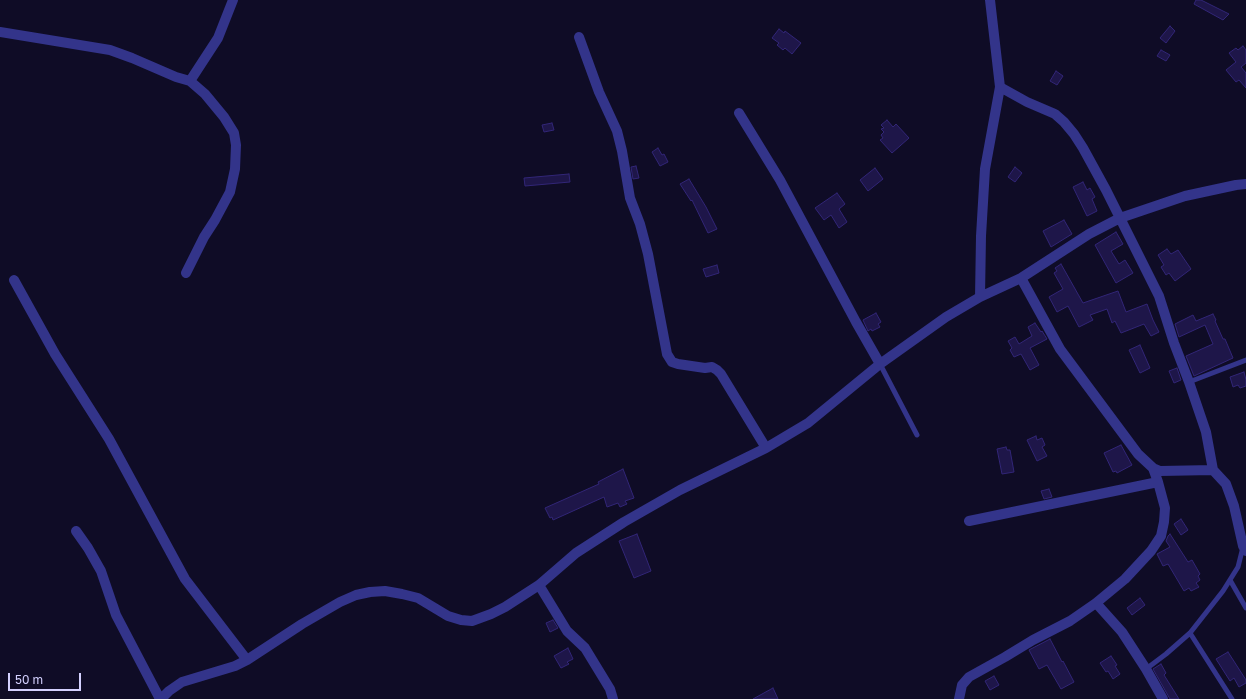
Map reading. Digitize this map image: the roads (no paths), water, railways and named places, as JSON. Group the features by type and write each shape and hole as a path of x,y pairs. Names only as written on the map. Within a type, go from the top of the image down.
{"street":[{"path":"190,81 218,38 233,0"},
{"path":"980,297 981,236 985,169 1000,87 990,0"},
{"path":"0,32 110,50 190,81 205,94 224,117 234,133 236,145 235,169 230,192 204,237 186,273"},
{"path":"579,37 599,92 617,132 622,151 630,198 640,224 648,254 667,354 672,362 678,364 705,368 712,367 717,370 721,374 766,448"},
{"path":"1000,87 1027,102 1055,114 1064,122 1083,148 1120,218 1159,296 1206,432 1213,470 1226,484 1234,506 1244,549"},
{"path":"739,113 780,180 852,316 880,364"},
{"path":"76,531 88,548 101,572 116,615 161,699 182,682 236,666 302,624 340,602 356,595 385,591 402,594 418,598 448,616 461,620 472,621 505,607 539,585 576,553 624,522 680,490 766,448 808,423 880,364 946,317 980,297 1021,278 1089,234 1120,218 1185,196 1246,184"},
{"path":"1021,278 1060,349 1138,454 1153,468 1160,471 1213,470"},
{"path":"14,280 55,354 109,439 185,579 247,660"},
{"path":"959,699 962,685 969,677 1070,621 1096,603 1125,579 1151,551 1161,536 1166,508 1153,468"},
{"path":"969,521 1158,482"},
{"path":"539,585 567,631 585,648 610,689 613,699"},
{"path":"1096,603 1122,632 1163,699"}],"lane":[{"path":"1189,382 1246,360"},
{"path":"880,364 917,435"},
{"path":"1146,669 1190,633 1223,591 1238,566 1244,549"},
{"path":"1230,580 1246,608"},
{"path":"1190,633 1232,699"}]}
